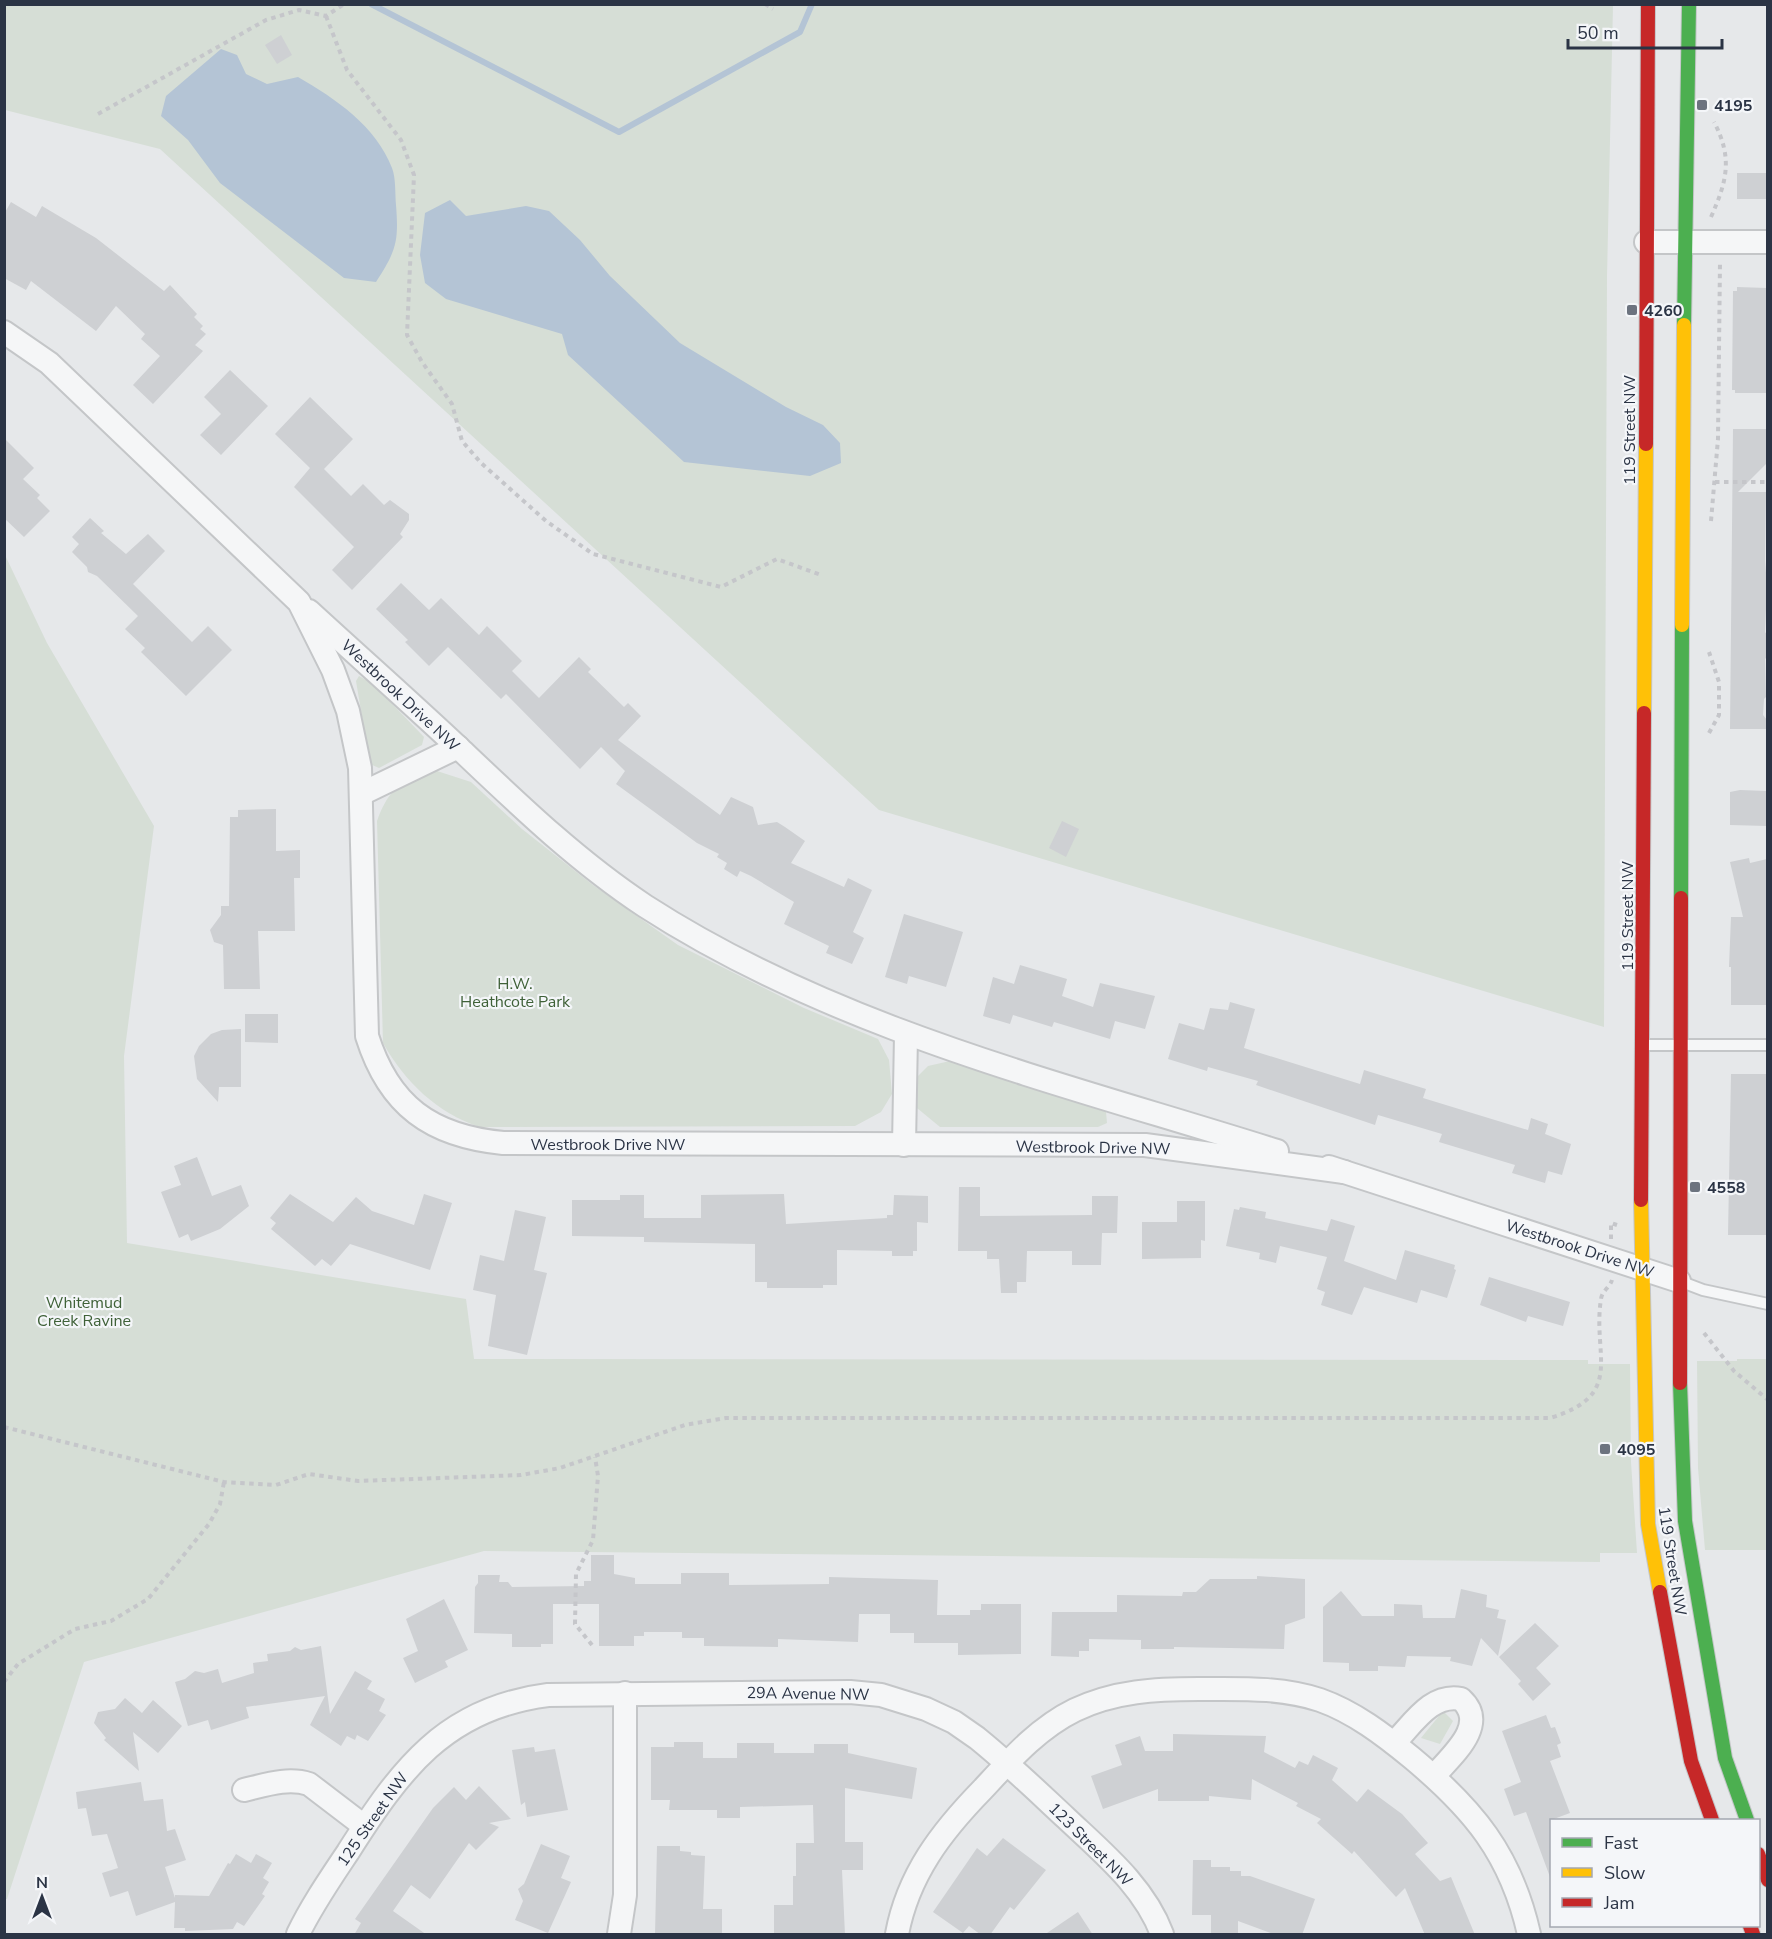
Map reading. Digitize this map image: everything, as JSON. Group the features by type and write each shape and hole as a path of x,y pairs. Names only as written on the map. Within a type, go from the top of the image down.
{"main road":[{"name":"119 Street NW","path":"1648,4 1641,1266 1648,1524 1691,1761 1711,1819"},
{"name":"119 Street NW","path":"1689,4 1684,242 1679,1281 1684,1521 1725,1758 1746,1819"},
{"path":"1760,1860 1767,1880"}],"street":[{"path":"1646,242 1767,242"},
{"name":"Westbrook Drive NW","path":"4,332 49,363 299,602 562,844 644,904 736,959 843,1010 906,1035 1641,1266 1679,1281"},
{"name":"Westbrook Drive NW","path":"299,602 341,691 359,760 363,794 367,1036 381,1074 407,1105 437,1127 455,1136 503,1143 1145,1145 1344,1172"},
{"path":"363,794 458,747"},
{"path":"904,1145 906,1035"},
{"path":"897,1935 908,1892 936,1841 1008,1763 1043,1730 1073,1711 1109,1697 1152,1689 1247,1688 1295,1694 1342,1710 1394,1743 1434,1776 1469,1811 1498,1850 1520,1896 1528,1935"},
{"name":"29A Avenue NW","path":"465,1720 530,1697 625,1693 850,1692 881,1695 906,1701 954,1722 1008,1763"},
{"path":"619,1935 625,1896 625,1693"},
{"path":"1394,1743 1433,1703 1442,1698 1461,1699 1468,1706 1472,1718 1471,1728 1434,1776"},
{"name":"125 Street NW","path":"298,1935 364,1826 414,1760 447,1731 465,1720"},
{"name":"123 Street NW","path":"1008,1763 1119,1869 1143,1898 1156,1918 1162,1935"},
{"path":"244,1790 292,1780 309,1784 364,1826"}],"lane":[{"path":"1643,1045 1767,1045"},
{"path":"1679,1281 1703,1290 1767,1304"}],"path":[{"path":"98,114 266,20 299,10 326,16 345,4"},
{"path":"765,4 773,9"},
{"path":"326,16 347,70 401,140 414,175 406,335 452,404 462,441 481,463 546,520 593,554 721,587 777,559 821,575"},
{"path":"1711,116 1726,154 1724,191 1711,217"},
{"path":"1710,524 1715,482 1721,356 1722,268"},
{"path":"1715,482 1767,482"},
{"path":"1709,640 1709,651 1719,682 1719,715 1709,732 1709,741"},
{"path":"4,1427 224,1482 276,1485 309,1474 357,1481 521,1475 560,1468 685,1425 726,1418 1550,1418 1571,1411 1586,1400 1598,1386 1602,1366 1601,1299 1612,1283"},
{"path":"1704,1344 1703,1332 1734,1371 1767,1400"},
{"path":"592,1645 575,1624 576,1574 593,1540 598,1476 595,1457"},
{"path":"4,1682 18,1664 75,1629 111,1621 148,1599 209,1524 220,1504 224,1482"}],"green space":[{"path":"4,5 1613,5 1607,277 1604,1027 879,810 160,149 5,110"},
{"name":"Whitemud Creek Ravine","path":"4,553 47,643 154,826 124,1056 127,1243 466,1299 474,1359 1588,1360 1588,1364 1630,1364 1631,1462 1637,1553 1600,1553 1600,1562 484,1551 84,1662 7,1899 5,1899"},
{"path":"359,676 373,684 424,737 422,745 379,768 370,764 356,681"},
{"name":"H.W. Heathcote Park","path":"437,771 471,782 522,829 593,885 678,945 804,1008 878,1039 889,1060 892,1094 881,1112 855,1126 480,1127 436,1105 401,1071 383,1043 377,821 392,792 399,786 415,777"},
{"path":"950,1061 1106,1112 1107,1123 1098,1127 940,1127 917,1108 918,1076 928,1066"},
{"path":"1737,1359 1767,1359 1767,1550 1705,1550 1698,1468 1697,1361 1737,1361"},
{"path":"1443,1711 1453,1721 1440,1744 1421,1738"}],"water":[{"path":"221,49 237,55 246,74 267,84 298,77 340,104 376,139 393,172 397,228 392,254 376,282 344,278 220,183 188,140 161,116 166,96"},
{"path":"450,200 466,216 526,206 549,211 580,240 610,276 680,343 786,407 823,425 840,443 841,463 810,476 684,462 568,355 562,334 446,299 425,283 420,255 425,213"}],"building":[{"path":"281,35 292,55 277,64 265,45"},
{"path":"1737,173 1767,173 1767,199 1737,199"},
{"path":"11,202 36,217 42,206 96,238 164,291 170,285 197,314 194,317 203,326 200,329 206,334 195,345 203,351 153,404 133,385 160,356 141,339 145,334 116,306 96,331 31,281 26,290 4,278 4,214"},
{"path":"1737,287 1767,288 1767,393 1735,393 1735,390 1732,390 1733,291 1737,291"},
{"path":"230,370 268,406 221,455 200,435 221,414 204,397"},
{"path":"310,397 353,439 324,469 351,496 363,484 384,505 390,500 409,514 409,520 400,534 403,537 352,590 332,570 354,547 294,487 310,468 275,434"},
{"path":"1733,429 1767,429 1767,463 1738,492 1766,492 1765,632 1767,657 1765,659 1766,697 1763,715 1767,720 1767,729 1730,729"},
{"path":"4,438 34,468 23,479 40,495 37,498 50,511 24,537 4,518"},
{"path":"90,518 104,531 101,533 126,554 148,534 165,551 133,584 192,642 208,626 232,650 186,696 141,652 145,648 125,629 138,616 97,576 88,572 87,567 72,552 79,544 72,537"},
{"path":"401,583 429,610 441,598 479,635 487,626 522,661 512,671 539,698 579,657 591,669 588,672 624,707 628,703 641,716 618,740 720,815 731,797 753,807 758,825 777,822 805,841 791,863 844,887 848,878 872,890 853,932 864,938 852,964 826,953 829,946 784,924 794,902 751,876 740,871 737,877 724,869 727,863 717,857 719,854 697,843 616,784 625,771 601,747 580,769 506,694 501,699 448,647 429,666 405,642 408,640 376,609"},
{"path":"1767,791 1767,826 1730,825 1730,792"},
{"path":"276,809 276,851 300,850 300,878 294,878 295,931 258,931 260,989 224,989 223,945 214,942 210,930 221,915 221,906 229,906 230,817 238,817 238,810"},
{"path":"1062,821 1079,829 1066,857 1049,848"},
{"path":"1749,858 1750,863 1767,859 1767,1005 1731,1005 1731,967 1729,967 1731,917 1743,917 1730,862"},
{"path":"904,914 963,932 946,987 909,976 907,984 885,977"},
{"path":"1020,965 1067,979 1062,996 1093,1007 1100,983 1155,996 1145,1029 1115,1021 1110,1039 1054,1022 1052,1027 1013,1015 1010,1024 983,1016 993,977 1014,984"},
{"path":"1230,1002 1255,1009 1244,1048 1360,1084 1364,1070 1426,1089 1423,1098 1528,1130 1531,1118 1548,1124 1545,1134 1571,1144 1562,1175 1548,1171 1545,1183 1512,1173 1515,1165 1439,1142 1442,1134 1378,1115 1375,1125 1256,1085 1258,1081 1208,1067 1207,1071 1168,1059 1179,1023 1204,1030 1210,1008 1228,1010"},
{"path":"245,1014 278,1014 278,1043 245,1042"},
{"path":"241,1029 241,1087 219,1087 218,1102 197,1079 194,1056 199,1046 211,1034 222,1030"},
{"path":"1731,1074 1766,1074 1767,1235 1728,1235"},
{"path":"197,1157 212,1196 241,1185 249,1206 220,1229 191,1241 188,1234 179,1238 161,1192 181,1185 174,1166"},
{"path":"959,1187 980,1187 980,1216 1092,1215 1092,1196 1118,1196 1117,1233 1102,1233 1101,1265 1072,1265 1072,1251 1027,1251 1026,1282 1017,1282 1017,1293 1001,1293 999,1259 987,1259 987,1251 958,1251"},
{"path":"290,1194 333,1222 356,1197 372,1211 414,1225 424,1194 452,1203 430,1270 350,1244 331,1266 322,1259 315,1266 271,1229 276,1223 270,1218"},
{"path":"784,1194 786,1224 887,1218 887,1215 893,1215 894,1195 928,1196 928,1223 917,1222 917,1251 913,1251 913,1256 892,1256 892,1251 837,1250 837,1285 823,1285 823,1288 767,1288 767,1282 755,1282 755,1244 644,1242 644,1237 572,1236 572,1200 620,1200 620,1195 644,1195 644,1218 701,1218 701,1195"},
{"path":"1177,1201 1205,1201 1205,1241 1201,1240 1201,1258 1142,1259 1142,1222 1177,1222"},
{"path":"1240,1207 1266,1212 1265,1218 1327,1231 1331,1219 1355,1226 1344,1261 1396,1280 1405,1250 1455,1265 1456,1270 1447,1298 1421,1290 1417,1303 1364,1287 1352,1315 1321,1305 1325,1292 1317,1289 1327,1257 1280,1246 1276,1263 1259,1259 1260,1253 1226,1246 1234,1209 1239,1210"},
{"path":"515,1210 546,1217 534,1270 547,1273 527,1355 488,1346 496,1295 473,1290 480,1255 504,1261"},
{"path":"1489,1277 1570,1302 1563,1326 1528,1316 1526,1322 1480,1305"},
{"path":"591,1555 614,1555 614,1574 635,1578 635,1584 681,1584 681,1573 729,1573 729,1585 829,1584 829,1577 938,1580 937,1615 970,1615 970,1610 981,1610 981,1604 1021,1604 1021,1654 958,1655 958,1643 914,1643 914,1633 890,1633 890,1614 859,1614 858,1642 778,1639 778,1647 704,1646 704,1638 682,1638 682,1632 644,1632 644,1636 634,1636 634,1646 599,1646 599,1604 553,1604 553,1644 541,1644 541,1647 512,1647 512,1634 474,1633 475,1587 478,1583 478,1575 500,1575 499,1582 508,1582 512,1587 584,1586 584,1581 591,1581"},
{"path":"1257,1576 1305,1579 1305,1618 1285,1625 1284,1649 1174,1647 1174,1649 1141,1649 1141,1640 1089,1639 1089,1651 1079,1651 1079,1657 1051,1656 1052,1612 1117,1612 1117,1595 1182,1596 1183,1592 1196,1592 1210,1579 1257,1579"},
{"path":"1461,1589 1487,1595 1486,1607 1499,1610 1497,1618 1506,1620 1498,1656 1481,1638 1472,1666 1450,1661 1451,1657 1407,1656 1405,1667 1378,1666 1378,1671 1349,1671 1349,1663 1323,1662 1323,1607 1341,1591 1362,1616 1394,1616 1394,1604 1422,1605 1423,1618 1455,1618"},
{"path":"444,1599 468,1650 445,1661 448,1667 415,1683 403,1658 418,1651 406,1619"},
{"path":"1535,1623 1559,1646 1536,1668 1551,1684 1533,1701 1518,1684 1521,1681 1499,1657"},
{"path":"321,1646 330,1714 355,1671 372,1681 367,1689 385,1699 379,1711 386,1715 368,1741 357,1735 355,1740 347,1736 341,1746 310,1725 325,1696 246,1707 249,1718 211,1730 208,1720 188,1726 175,1682 185,1679 195,1671 204,1673 218,1669 222,1683 254,1673 253,1663 268,1661 267,1654 290,1651 295,1647 301,1650"},
{"path":"125,1698 142,1713 153,1700 182,1726 158,1753 133,1732 139,1771 104,1740 106,1738 94,1723 98,1712 115,1709"},
{"path":"1546,1715 1551,1728 1555,1727 1561,1743 1557,1745 1561,1757 1550,1761 1570,1813 1550,1819 1550,1877 1526,1812 1514,1816 1504,1789 1521,1782 1502,1731"},
{"path":"1173,1734 1266,1736 1264,1752 1295,1768 1299,1761 1308,1765 1313,1755 1338,1768 1332,1780 1357,1802 1368,1789 1402,1814 1428,1843 1415,1854 1440,1881 1451,1877 1475,1935 1425,1935 1405,1888 1396,1897 1354,1851 1352,1854 1317,1823 1321,1819 1296,1806 1298,1803 1252,1779 1251,1800 1209,1796 1209,1801 1158,1801 1158,1789 1103,1809 1091,1776 1122,1765 1115,1745 1140,1736 1145,1751 1173,1751"},
{"path":"674,1742 703,1742 703,1758 737,1758 737,1743 774,1743 774,1753 814,1753 814,1744 848,1744 848,1753 917,1768 912,1799 845,1788 845,1842 863,1842 863,1870 842,1870 845,1935 774,1935 774,1905 793,1905 796,1843 814,1843 813,1805 740,1807 740,1818 717,1818 717,1810 669,1810 670,1800 651,1800 651,1747 674,1747"},
{"path":"534,1747 535,1752 555,1749 568,1810 527,1817 525,1802 521,1805 512,1750"},
{"path":"141,1782 144,1801 163,1799 167,1831 175,1829 186,1860 165,1867 175,1898 175,1895 209,1896 228,1863 230,1864 236,1854 251,1863 256,1854 272,1863 263,1878 269,1882 262,1894 265,1896 244,1926 237,1922 233,1929 185,1931 185,1928 174,1928 175,1902 136,1916 128,1891 110,1897 102,1873 118,1868 107,1834 92,1836 86,1808 78,1809 76,1792"},
{"path":"479,1786 511,1819 489,1823 499,1827 476,1850 469,1843 430,1899 411,1885 393,1911 427,1935 354,1935 361,1923 355,1919 433,1808 454,1787 466,1800"},
{"path":"1003,1838 1046,1870 1014,1910 1010,1907 990,1935 981,1935 969,1926 963,1933 933,1912 977,1848 987,1856"},
{"path":"541,1844 570,1856 561,1878 571,1882 548,1933 515,1920 523,1901 518,1889 524,1884"},
{"path":"657,1846 680,1846 680,1851 705,1856 703,1909 722,1909 722,1935 655,1935"},
{"path":"1193,1860 1211,1860 1211,1867 1230,1867 1230,1871 1241,1871 1241,1876 1250,1876 1315,1899 1302,1935 1276,1935 1238,1921 1238,1933 1211,1933 1211,1915 1192,1915"},
{"path":"1078,1912 1093,1935 1044,1935"}],"waterway":[{"path":"371,4 619,132 800,32 812,4"}],"traffic: fast":[{"path":"1684,325 1689,4"},
{"path":"1681,898 1682,625"},
{"path":"1680,1383 1685,1521 1725,1758 1747,1819"}],"traffic: slow":[{"path":"1682,625 1684,325"},
{"path":"1644,713 1646,444"},
{"path":"1641,1200 1648,1524 1660,1592"}],"traffic: jam":[{"path":"1646,444 1648,4"},
{"path":"1641,1200 1644,713"},
{"path":"1680,1383 1681,898"},
{"path":"1660,1592 1691,1761 1712,1819"},
{"path":"1760,1859 1768,1880"},
{"path":"1750,1927 1753,1934"}],"place":[{"name":"4195","path":"1702,105"},
{"name":"4260","path":"1632,310"},
{"name":"4558","path":"1695,1187"},
{"name":"4095","path":"1605,1449"}]}
